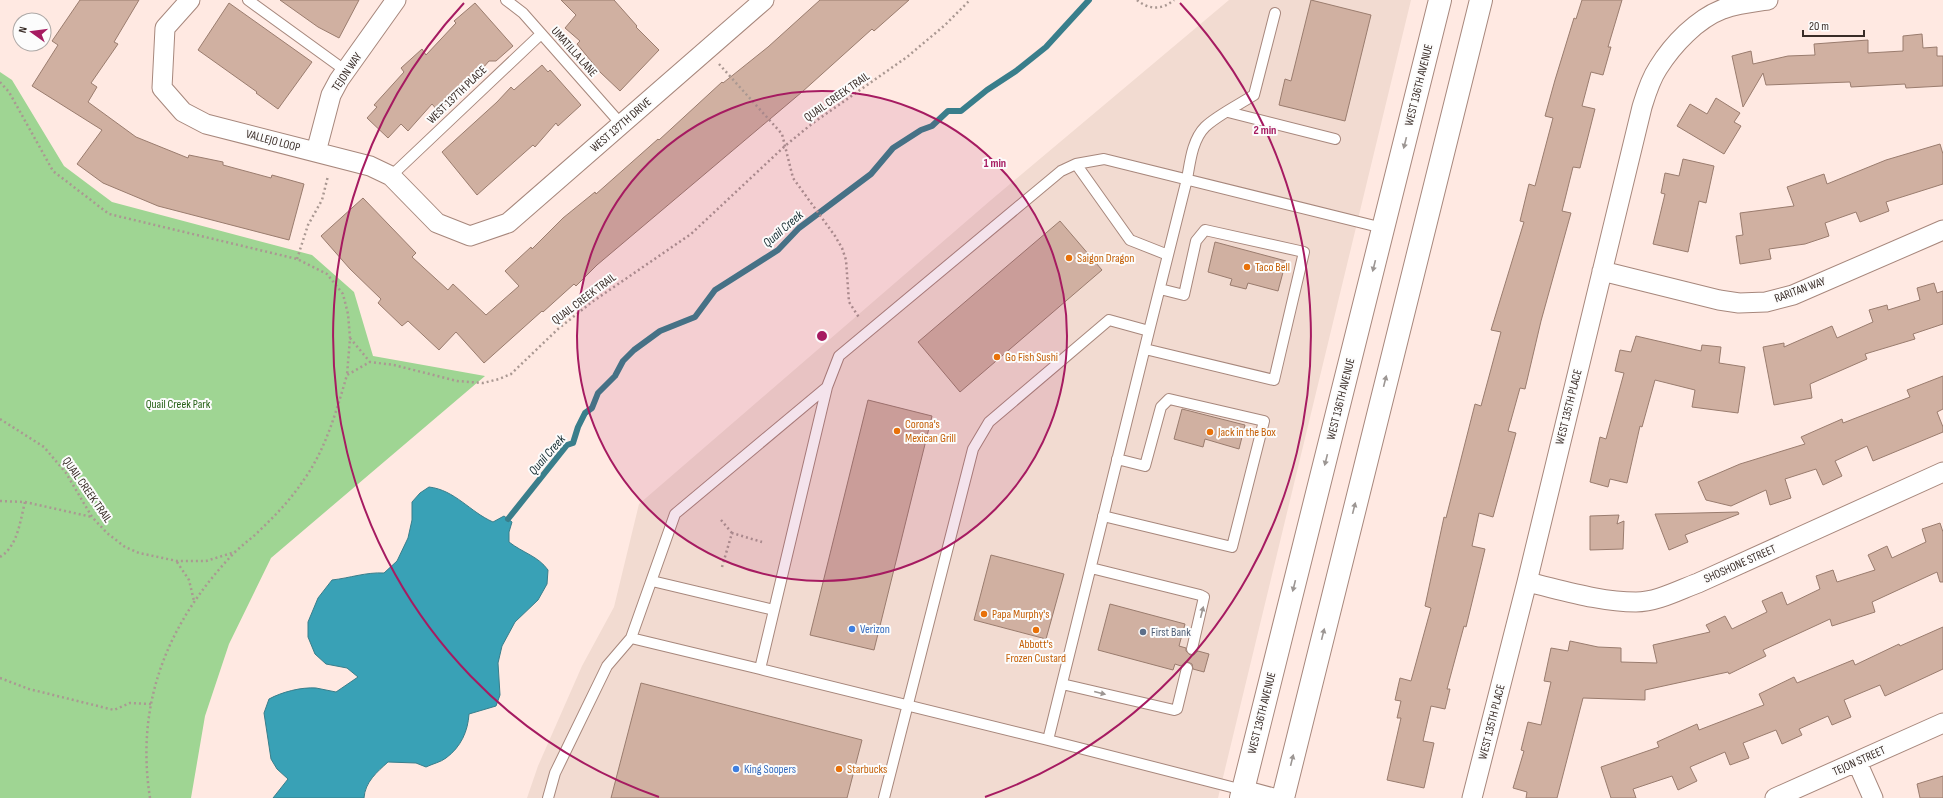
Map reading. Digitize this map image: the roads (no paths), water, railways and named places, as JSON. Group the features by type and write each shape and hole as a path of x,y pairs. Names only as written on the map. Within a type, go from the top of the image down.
{"main road":[{"name":"WEST 136TH AVENUE","path":"1242,794 1440,0"},
{"path":"1283,798 1481,0"}],"street":[{"name":"VALLEJO LOOP","path":"190,0 165,28 162,88 183,112 206,124 370,166 391,176 437,223 470,236"},
{"name":"TEJON WAY","path":"324,155 331,95 396,0"},
{"name":"WEST 137TH DRIVE","path":"470,236 508,223 764,0"},
{"name":"WEST 135TH PLACE","path":"1472,798 1527,582 1642,107 1649,85 1658,68 1692,29 1724,9 1768,0"},
{"name":"RARITAN WAY","path":"1602,271 1719,300 1739,303 1766,302 1793,295 1943,230"},
{"name":"SHOSHONE STREET","path":"1527,582 1608,600 1637,602 1646,601 1673,593 1698,583 1943,472"},
{"name":"TEJON STREET","path":"1775,798 1943,723"},
{"path":"1857,762 1873,798"},
{"path":"1242,794 1273,798"}],"lane":[{"path":"248,0 346,71"},
{"name":"UMATILLA LANE","path":"506,0 523,13 621,124"},
{"path":"1048,740 1187,179 1191,156 1204,127 1254,95 1275,13"},
{"name":"WEST 137TH PLACE","path":"391,176 541,34"},
{"path":"1228,112 1335,139"},
{"path":"760,669 827,387 839,356 1061,171 1076,164 1104,159 1383,228"},
{"path":"1076,164 1130,240 1168,255"},
{"path":"1145,349 1274,380 1304,252 1204,230 1196,241 1184,295 1160,289"},
{"path":"884,798 973,449 989,422 1109,320 1149,331"},
{"path":"548,798 555,773 607,666 631,638 675,514 827,387"},
{"path":"1103,516 1232,547 1264,421 1169,399 1161,407 1145,466 1117,459"},
{"path":"1091,568 1204,597 1192,649"},
{"path":"652,581 774,610"},
{"path":"631,638 1048,740 1242,794"},
{"path":"1062,684 1174,710 1177,709 1187,668"}],"water":[{"path":"429,487 447,492 477,513 493,522 504,516 512,522 509,532 509,542 540,561 548,570 547,584 538,600 515,622 502,646 498,663 500,695 496,706 469,714 467,726 460,744 442,761 426,767 416,763 388,762 369,782 364,798 273,798 288,779 277,769 271,759 264,713 269,699 286,692 304,688 316,688 336,692 358,677 347,668 326,664 315,654 308,637 308,622 318,598 332,580 364,574 384,573 397,561 408,538 412,520 412,502 420,493"}],"waterway":[{"name":"Quail Creek","path":"508,519 567,445 573,443 578,427 585,413 592,408 598,393 615,376 623,361 634,350 660,331 695,317 715,290 778,250 799,228 871,174 893,148 921,130 932,126 948,111 961,111 987,90 1016,71 1046,47 1089,0"}],"place":[{"name":"Saigon Dragon","path":"1069,258"},
{"name":"Taco Bell","path":"1247,267"},
{"name":"Go Fish Sushi","path":"997,357"},
{"name":"Corona's Mexican Grill","path":"897,431"},
{"name":"Jack in the Box","path":"1210,432"},
{"name":"Papa Murphy's","path":"984,614"},
{"name":"Verizon","path":"852,629"},
{"name":"Abbott's Frozen Custard","path":"1036,630"},
{"name":"First Bank","path":"1143,632"},
{"name":"King Soopers","path":"736,769"},
{"name":"Starbucks","path":"839,769"}],"park label":[{"name":"Quail Creek Park","path":"178,404"}]}
